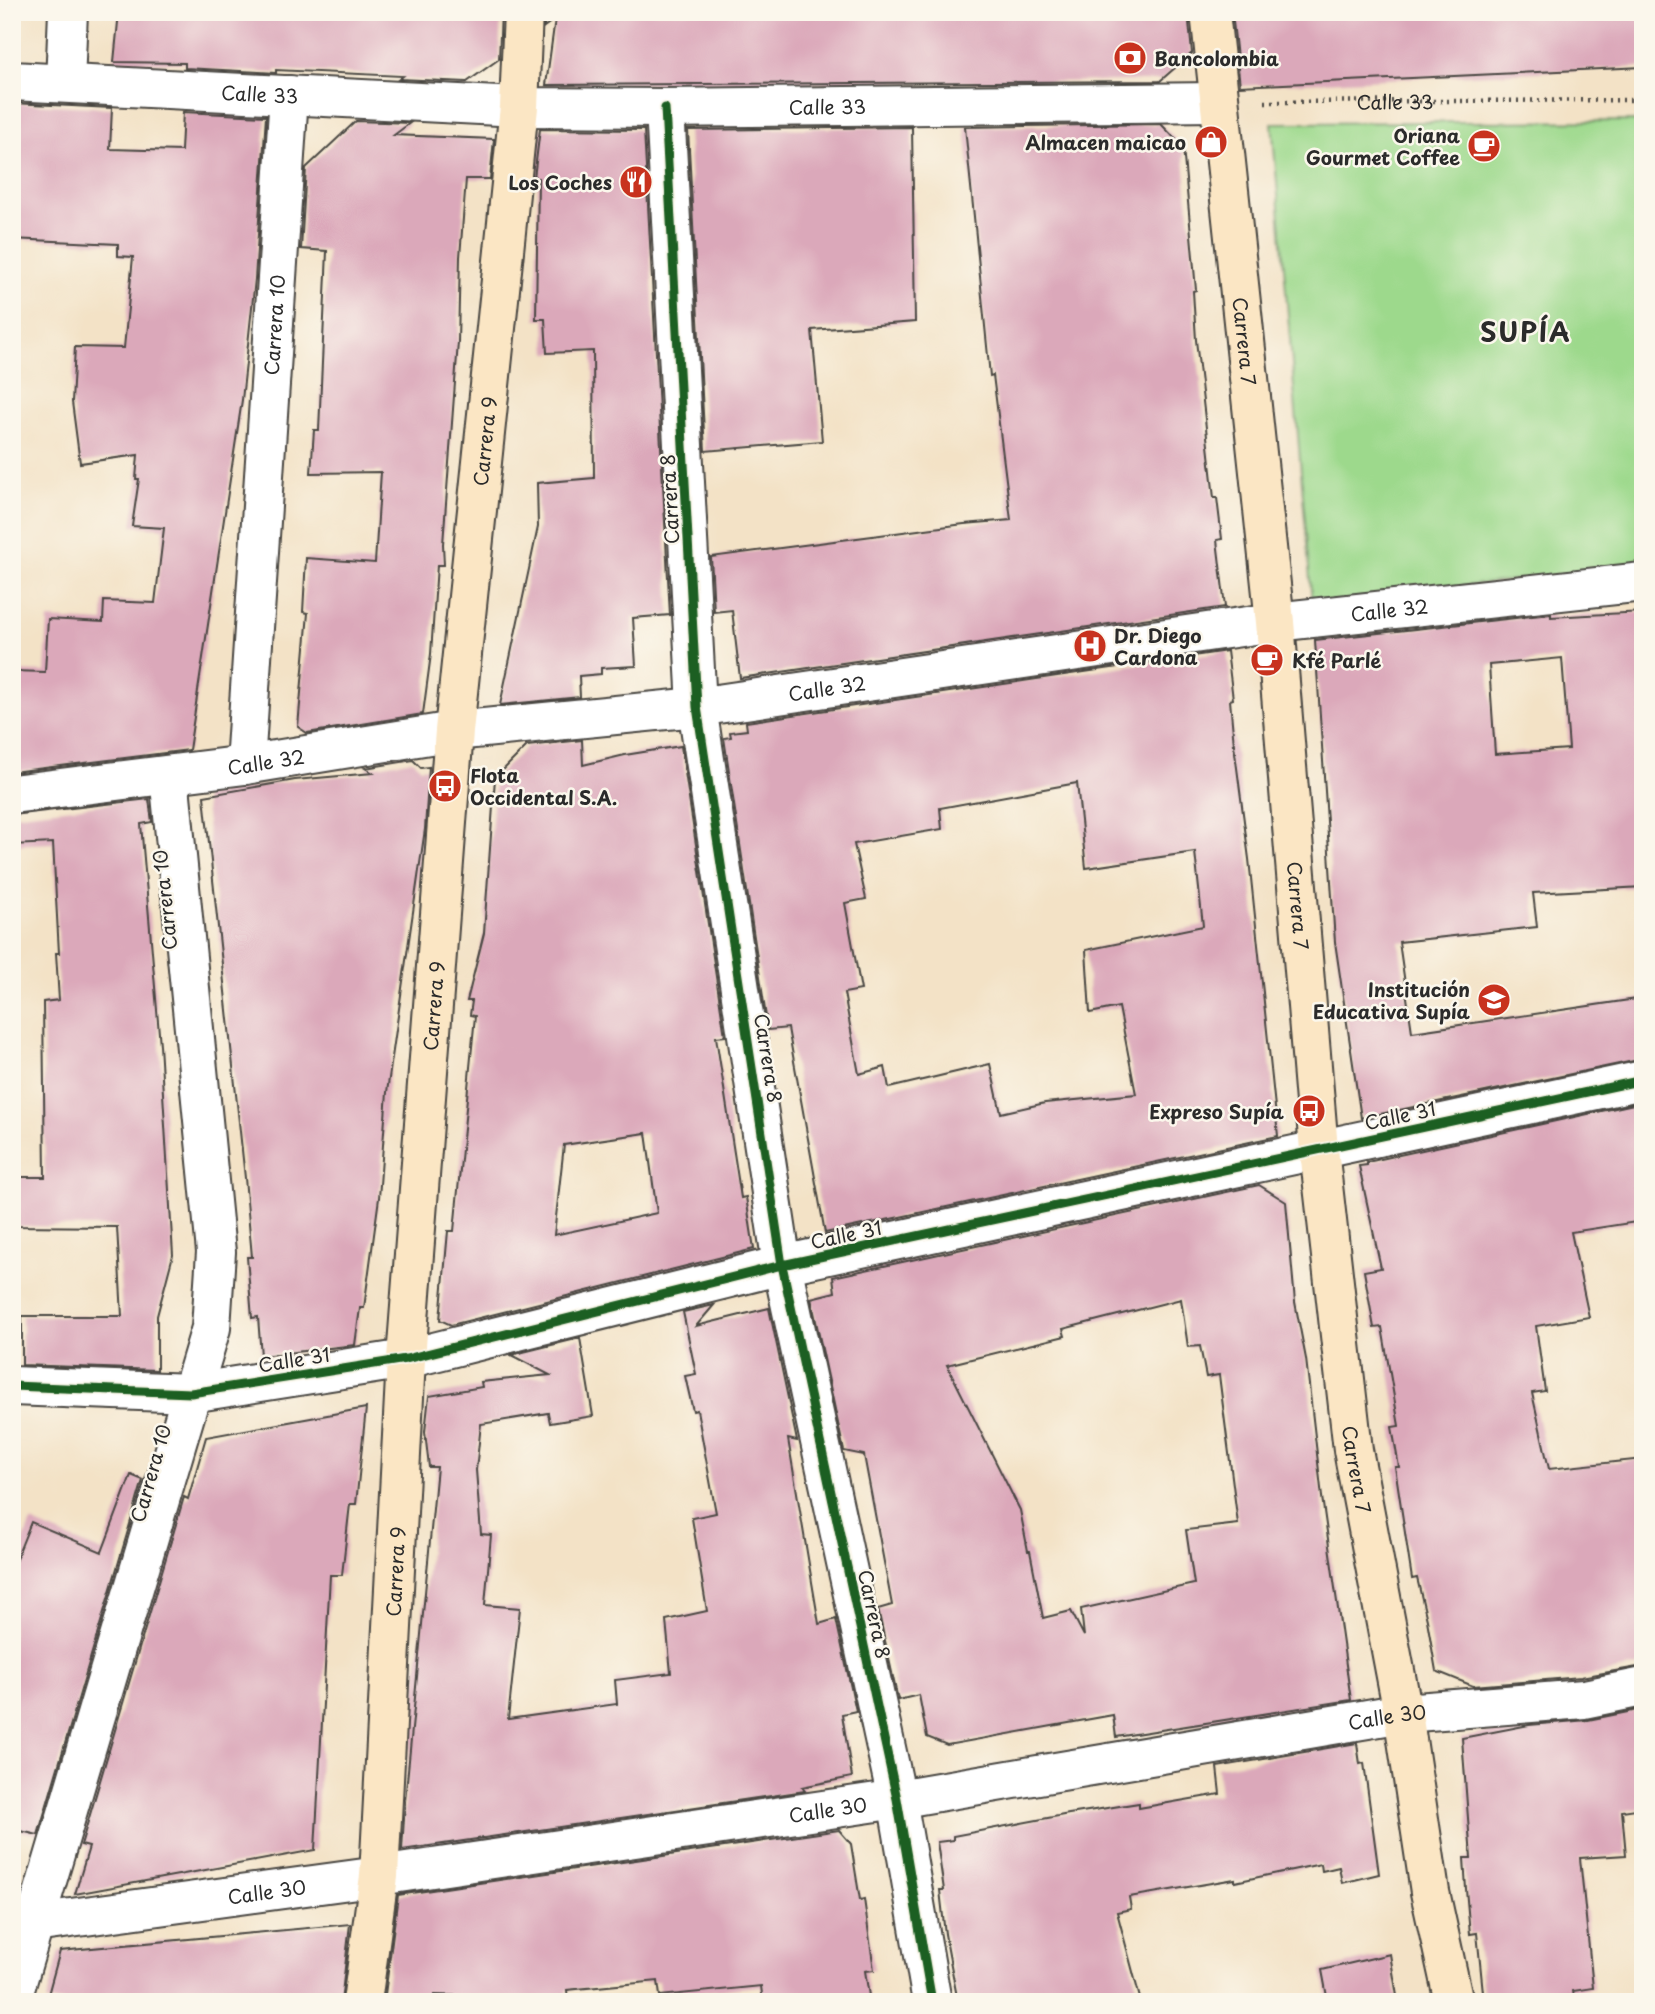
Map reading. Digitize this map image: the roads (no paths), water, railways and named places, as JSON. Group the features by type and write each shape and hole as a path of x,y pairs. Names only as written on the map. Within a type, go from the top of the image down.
{"main road":[{"name":"Carrera 9","path":"362,2002 379,1876 406,1359 454,731 519,107 523,12"},
{"name":"Carrera 7","path":"1210,12 1275,622 1319,1150 1353,1450 1403,1713 1430,1892 1454,2002"}],"street":[{"path":"65,83 68,12"},
{"name":"Calle 33","path":"12,81 519,107 1218,102"},
{"name":"Carrera 10","path":"244,765 289,95"},
{"name":"Carrera 8","path":"665,108 697,707 782,1265 897,1799 932,2002"},
{"name":"Calle 32","path":"12,794 244,765 454,731 697,707 1275,622 1643,582"},
{"name":"Carrera 10","path":"12,1999 24,1925 211,1328 216,1252 169,775"},
{"name":"Calle 31","path":"12,1386 191,1393 406,1359 782,1265 1643,1080"},
{"name":"Calle 30","path":"24,1925 379,1876 897,1799 1403,1713 1584,1699 1643,1686"}],"place":[{"name":"Bancolombia","path":"1130,58"},
{"name":"Almacen maicao","path":"1211,142"},
{"name":"Oriana Gourmet Coffee","path":"1484,146"},
{"name":"Los Coches","path":"636,182"},
{"name":"Dr. Diego Cardona","path":"1090,646"},
{"name":"Kfé Parlé","path":"1267,660"},
{"name":"Flota Occidental S.A.","path":"445,786"},
{"name":"Institución Educativa Supía","path":"1494,1000"},
{"name":"Expreso Supía","path":"1309,1111"}],"district":[{"name":"SUPÍA","path":"1526,331"}]}
